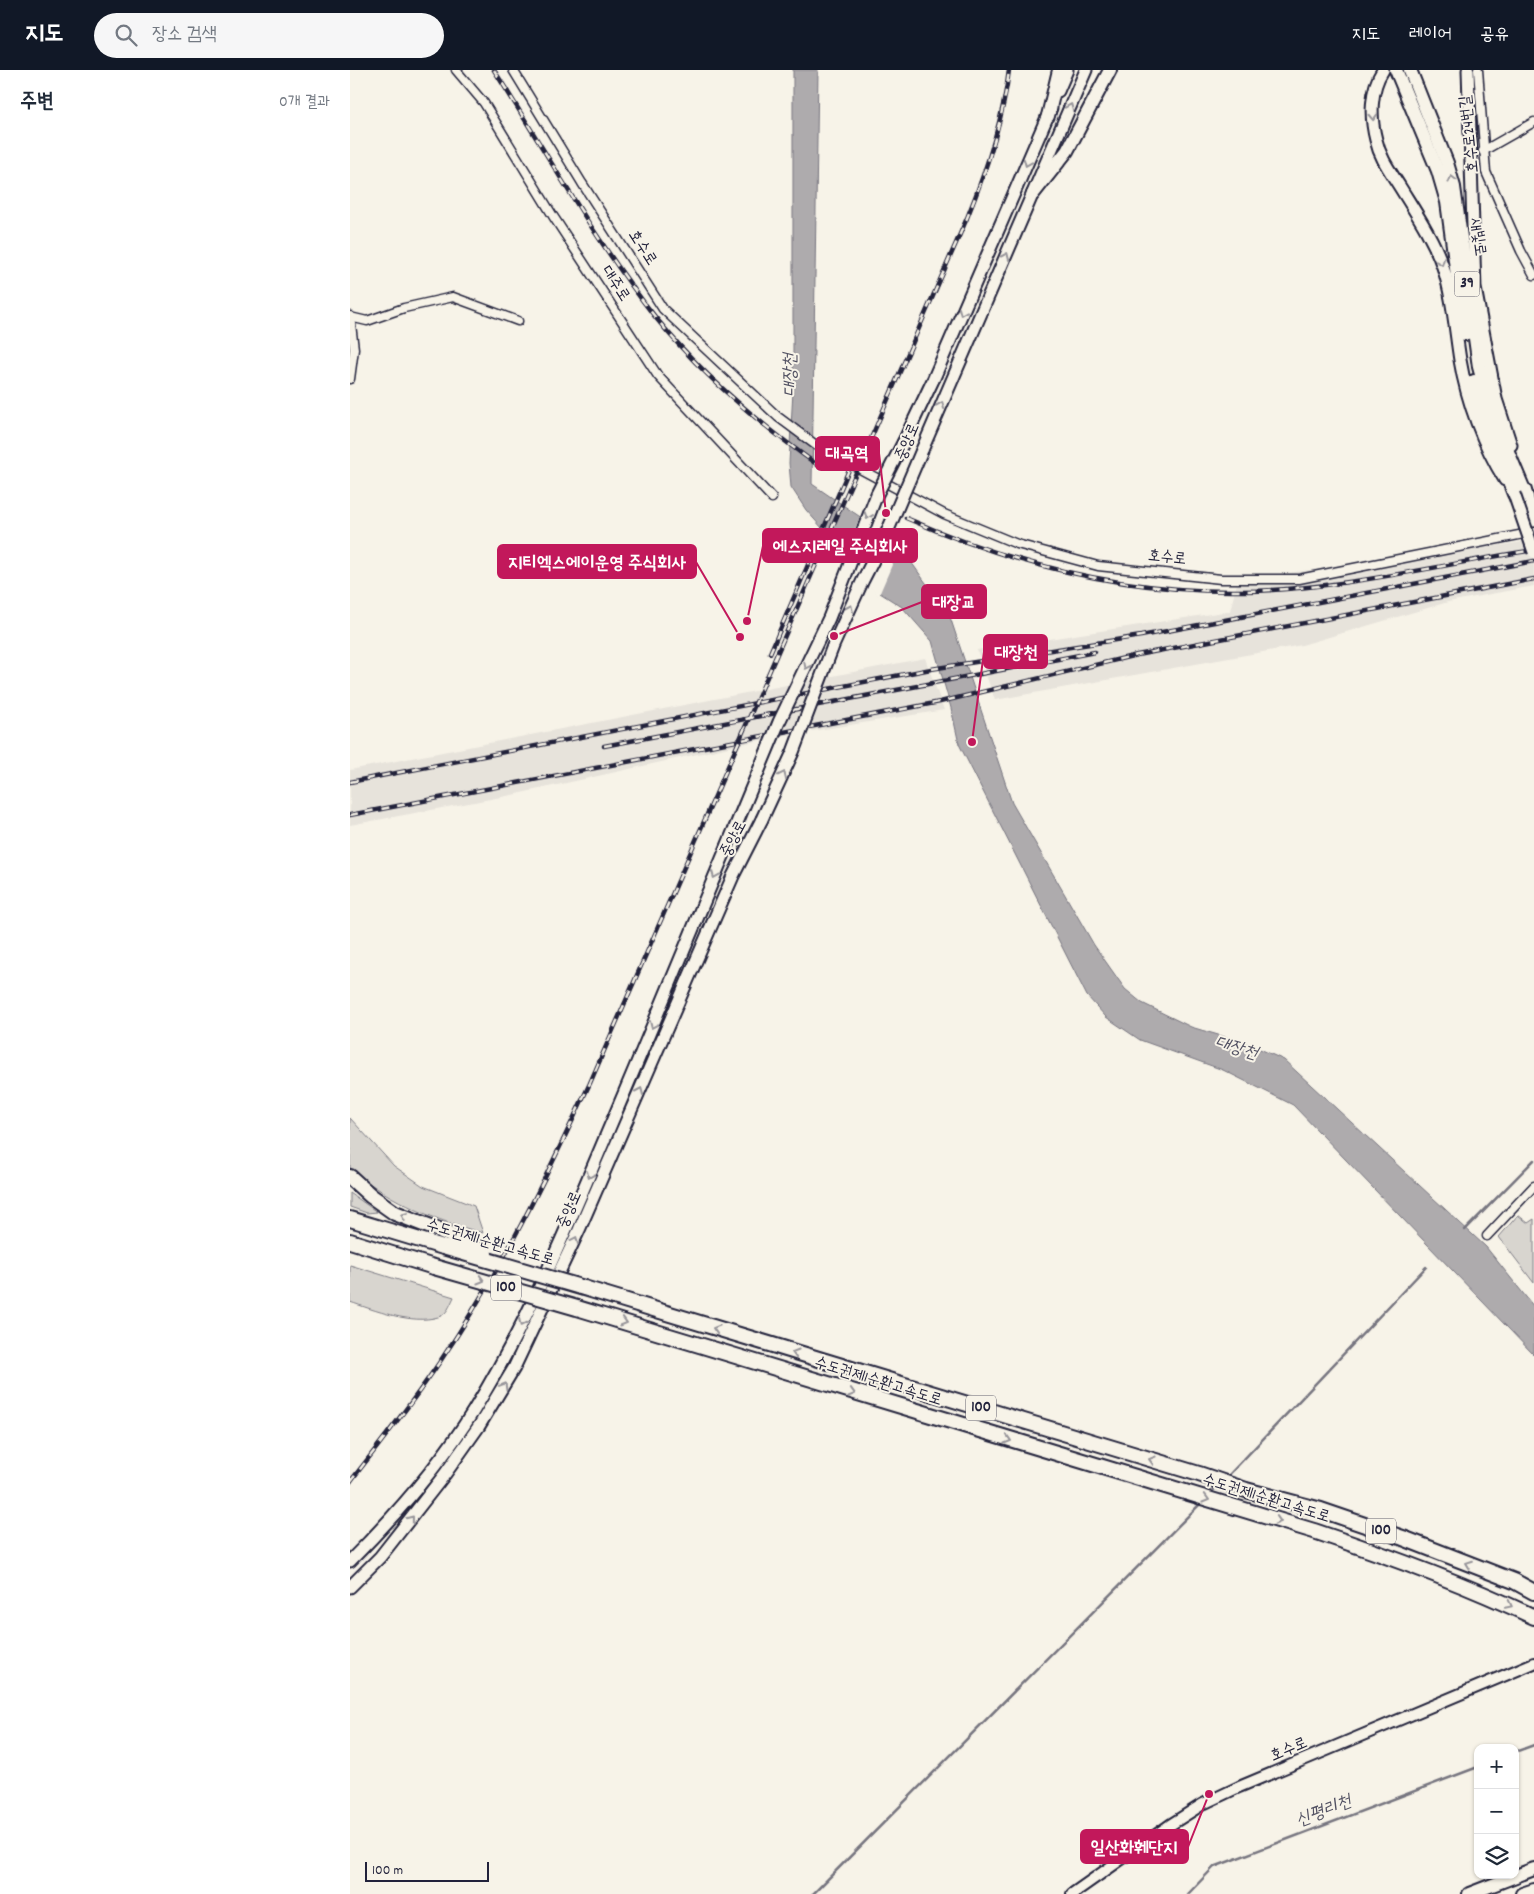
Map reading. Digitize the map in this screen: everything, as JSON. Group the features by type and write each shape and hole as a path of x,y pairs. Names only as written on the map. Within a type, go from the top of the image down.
{"highway":[{"path":"1048,116 1059,70"},
{"path":"1033,194 1067,151 1110,70"},
{"name":"새빛로","path":"1402,73 1438,171 1447,202 1470,364 1480,406 1514,494"},
{"name":"새빛로","path":"1402,73 1447,163 1454,187 1479,367 1491,411 1528,497"},
{"path":"350,1178 371,1196 395,1212 449,1234 512,1268"},
{"name":"수도권제1순환고속도로","path":"350,1219 1199,1474 1246,1490 1330,1513 1402,1538 1514,1582 1534,1592"},
{"name":"수도권제1순환고속도로","path":"352,1242 577,1308 1393,1558 1484,1593 1534,1617"},
{"path":"1469,1894 1534,1869"},
{"path":"1522,1894 1534,1890"}],"main road":[{"name":"중앙로","path":"350,1561 380,1531 444,1454 474,1411 523,1322 579,1200 762,760 829,618 877,494 934,378 1067,70"},
{"name":"중앙로","path":"350,1587 380,1557 445,1474 479,1426 514,1368 579,1230 733,876 793,752 833,646 863,580 886,536 1086,70"},
{"path":"1383,70 1373,96 1372,114 1380,155 1429,234 1443,267 1453,304 1460,361 1473,409 1494,463 1514,494 1534,552"},
{"path":"1468,70 1475,288 1496,399 1534,510"},
{"name":"39","path":"1514,494 1534,539"},
{"name":"39","path":"1528,497 1534,521"},
{"name":"호수로","path":"1072,1894 1204,1804 1534,1663"}],"street":[{"name":"대주로","path":"456,70 484,102 553,216 658,376 772,498"},
{"name":"호수로","path":"513,70 582,183 664,309 778,417 817,446 944,514 1018,544 1098,566 1221,579 1299,580 1534,532"},
{"name":"호수로24번길","path":"1478,70 1486,172 1521,251 1534,275"},
{"path":"1483,151 1534,122"},
{"path":"350,379 354,349 350,317 367,321 404,308 453,297 518,321"},
{"path":"1487,1236 1534,1186"}],"shaded area":[{"path":"1534,540 1534,586 1448,602 1302,645 995,700 977,650 1230,611 1238,579 1450,553"},
{"path":"925,658 944,710 774,737 512,795 350,825 350,770"},
{"path":"350,1118 394,1166 423,1186 474,1206 483,1233 415,1209 384,1193 354,1172 350,1167"},
{"path":"350,1193 377,1212 367,1213 350,1207"},
{"path":"1518,1215 1528,1223 1534,1219 1534,1283 1499,1237"},
{"path":"350,1265 454,1297 446,1312 438,1317 417,1319 393,1316 350,1302"}],"water":[{"path":"793,70 818,70 812,484 897,542 950,617 1012,803 1094,945 1125,989 1142,1003 1191,1027 1249,1044 1284,1060 1486,1247 1534,1307 1534,1355 1293,1105 1223,1070 1140,1040 1106,1017 1087,996 959,744 932,641 902,607 880,593 806,510 791,487 789,463 793,391"}],"pier":[{"path":"861,515 901,544 879,595 843,555"}],"waterway":[{"path":"1465,1230 1534,1160"},
{"path":"1226,1478 1426,1267"},
{"path":"1210,1494 1218,1485"},
{"path":"813,1894 1201,1503"},
{"name":"신평리천","path":"1519,1751 1534,1745"},
{"name":"신평리천","path":"1188,1894 1214,1867 1474,1769"}],"railway":[{"path":"494,70 592,228 656,318 693,360 732,398 774,433 819,466"},
{"path":"350,1482 397,1422 463,1327 521,1224 590,1083 967,218 993,145 1003,108 1009,70"},
{"path":"770,653 857,451"},
{"path":"906,518 987,549 1028,562 1113,581 1156,587 1200,590 1279,590 1352,582 1534,550"},
{"path":"350,782 931,669 1141,636 1534,561"},
{"path":"350,815 940,702 1137,655 1534,579"},
{"path":"604,746 1095,652"}],"place":[{"name":"대곡역","path":"886,513"},
{"name":"에스지레일 주식회사","path":"747,621"},
{"name":"대장교","path":"834,636"},
{"name":"지티엑스에이운영 주식회사","path":"740,637"},
{"name":"대장천","path":"972,742"},
{"name":"일산화훼단지","path":"1209,1794"}]}
